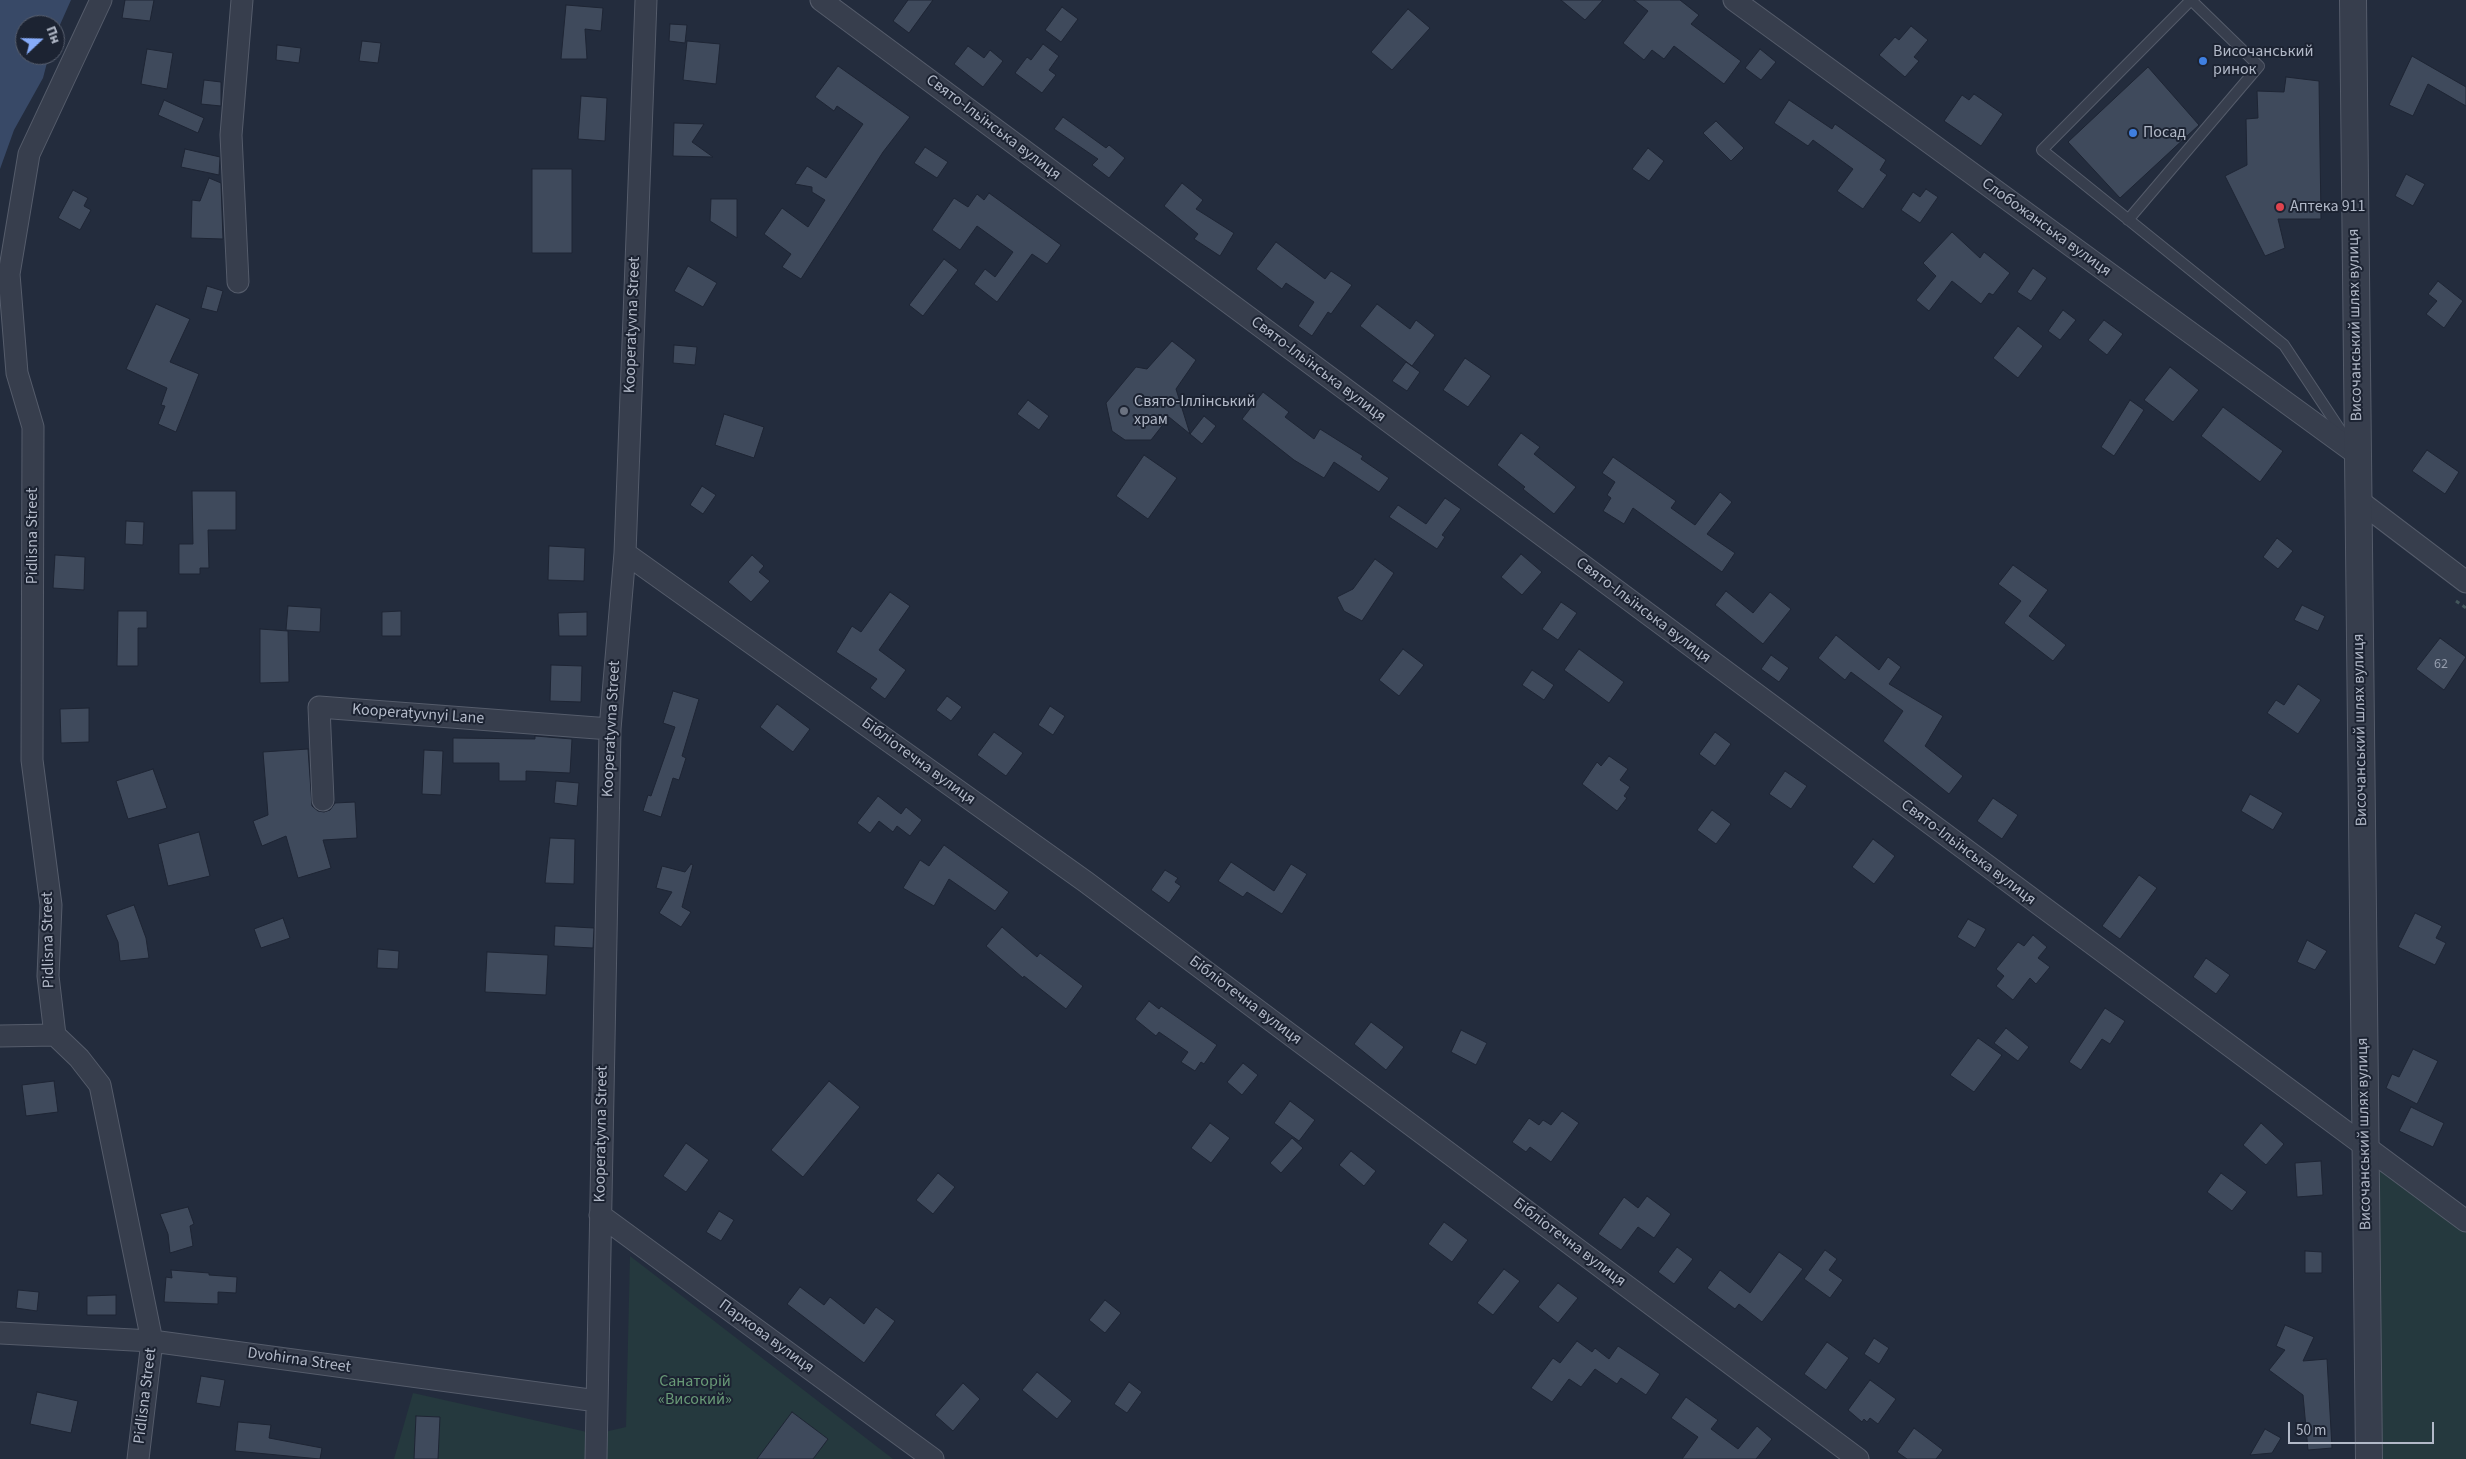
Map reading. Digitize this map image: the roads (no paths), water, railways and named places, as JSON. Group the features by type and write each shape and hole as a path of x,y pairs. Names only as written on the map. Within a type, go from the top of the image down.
{"street":[{"name":"Pidlisna Street","path":"101,0 30,154 9,274 9,374 33,427 32,760 51,905 48,976 55,1035 79,1058 100,1085 152,1341 138,1459"},
{"path":"238,282 231,135 242,0"},
{"name":"Kooperatyvna Street","path":"596,1459 610,729 625,553 646,0"},
{"name":"Свято-Ільїнська вулиця","path":"822,0 2365,1149 2466,1222"},
{"name":"Слобожанська вулиця","path":"1734,0 2358,455"},
{"name":"Височанський шлях вулиця","path":"2352,0 2369,1459"},
{"path":"2358,500 2466,582"},
{"name":"Бібліотечна вулиця","path":"625,553 1086,882 1858,1459"},
{"name":"Kooperatyvnyi Lane","path":"323,800 319,707 610,729"},
{"path":"0,1036 55,1035"},
{"name":"Паркова вулиця","path":"600,1215 933,1459"},
{"name":"Dvohirna Street","path":"0,1333 152,1341 597,1401"}],"lane":[{"path":"2128,220 2259,66 2191,0 2042,150 2128,220 2284,345 2358,455"}],"water":[{"path":"0,0 71,0 64,15 15,15 15,65 46,65 43,78 14,130 0,169"}],"place":[{"name":"Височанський ринок","path":"2203,61"},
{"name":"Посад","path":"2133,133"},
{"name":"Аптека 911","path":"2280,207"},
{"name":"Свято-Іллінський храм","path":"1124,411"}],"park label":[{"name":"Санаторій «Високий»","path":"695,1391"}]}
